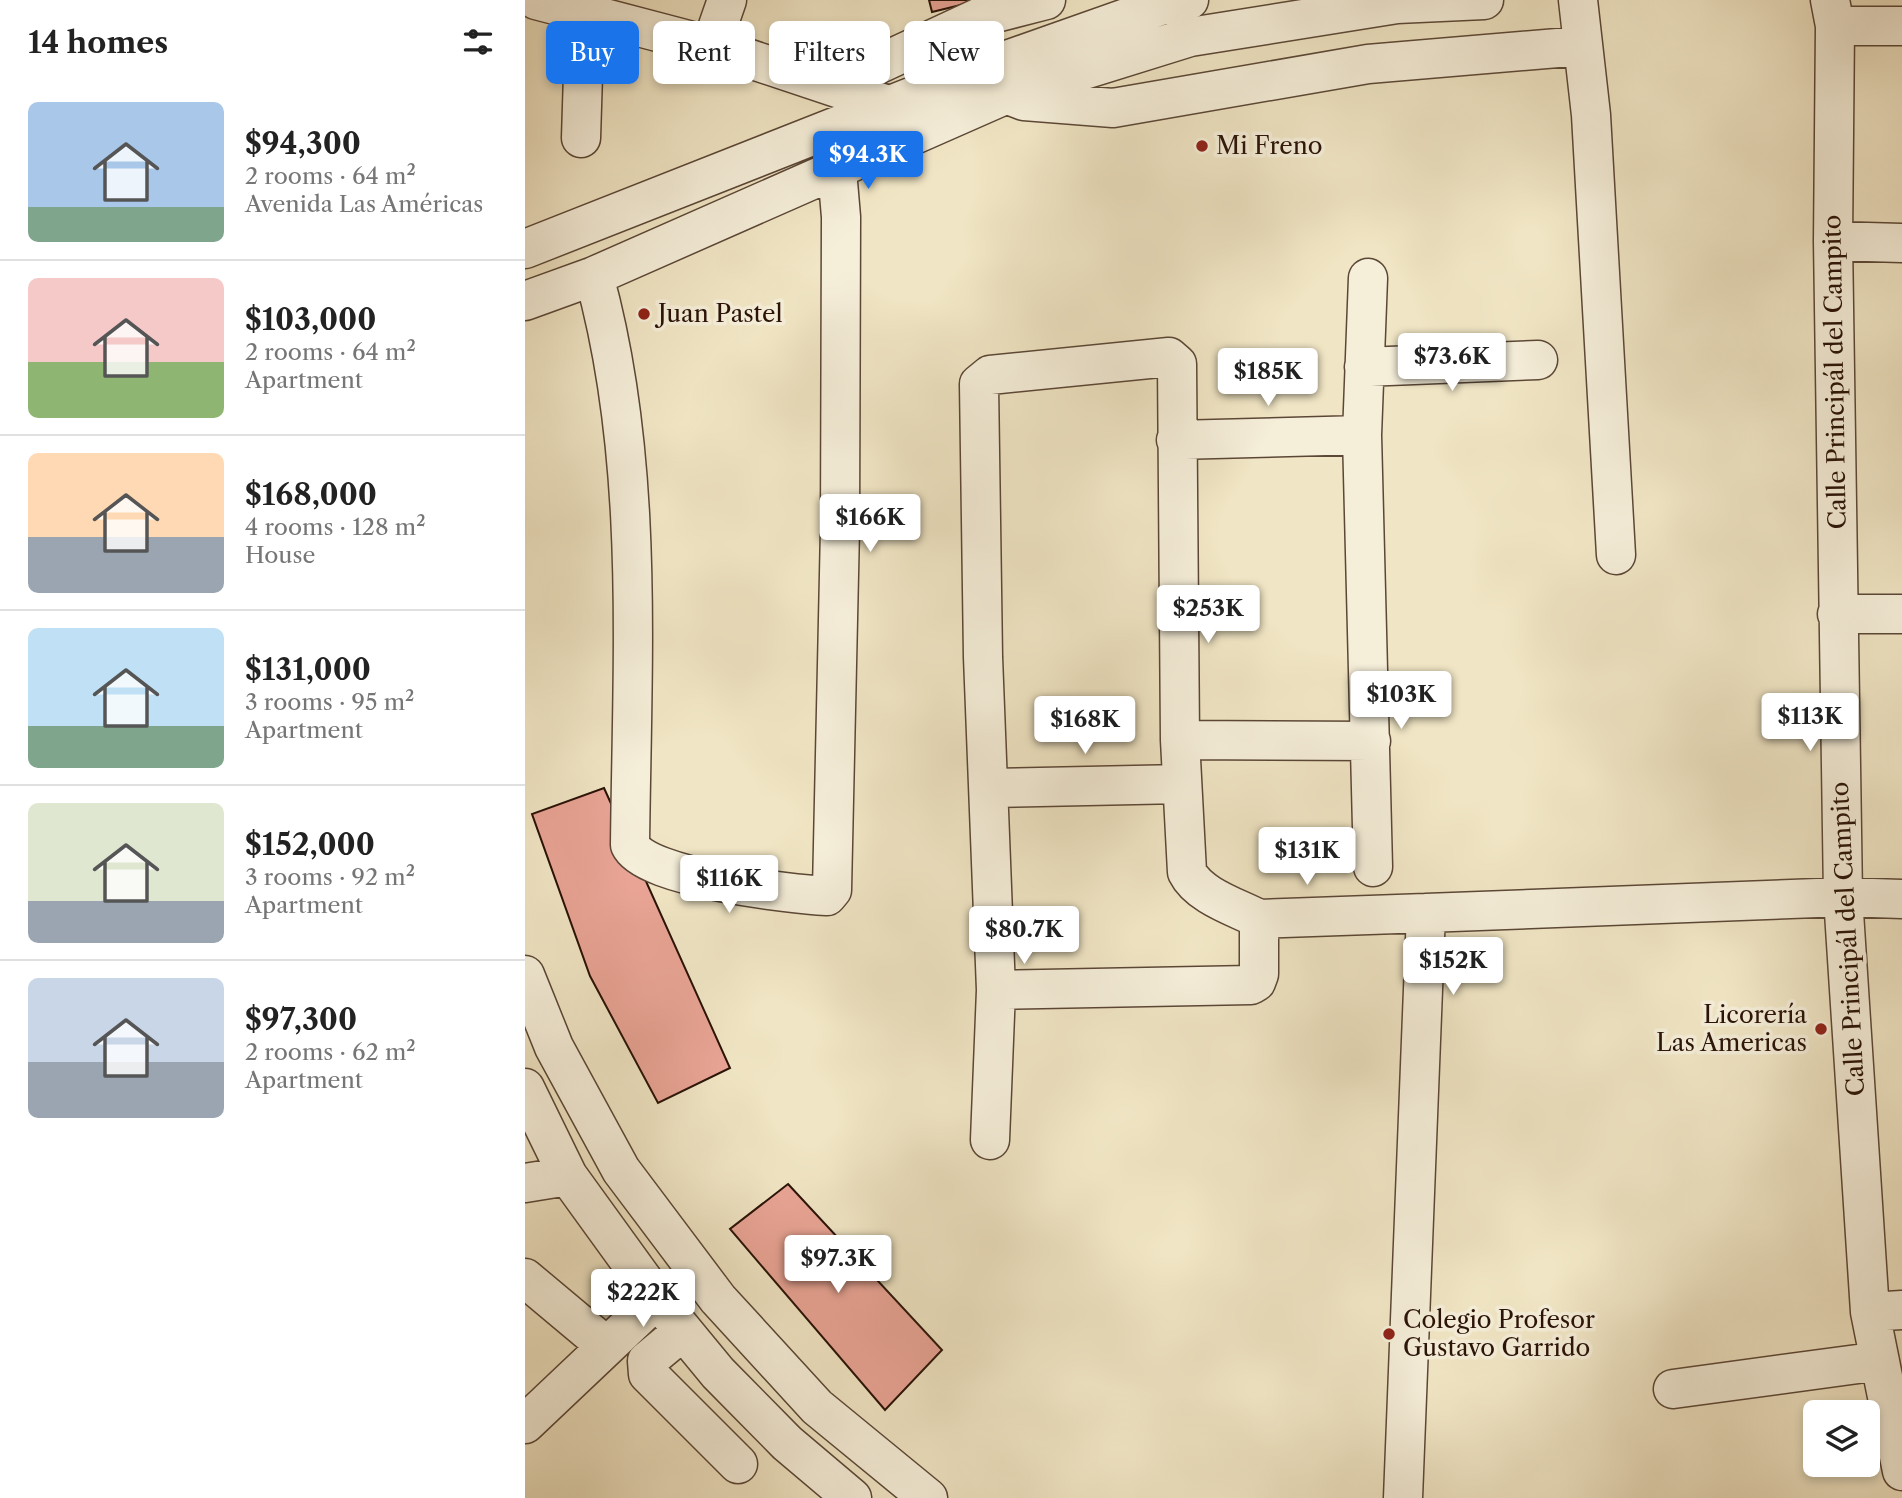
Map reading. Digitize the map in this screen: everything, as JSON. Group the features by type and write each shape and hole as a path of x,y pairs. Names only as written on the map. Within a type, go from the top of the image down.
{"street":[{"path":"535,0 653,30"},
{"path":"720,21 727,0"},
{"path":"832,86 980,17 1046,0"},
{"path":"525,249 888,105 1160,6 1189,0"},
{"path":"525,301 594,276 1007,94 1191,37 1397,4 1483,0"},
{"path":"1578,0 1581,46 1591,115 1616,555"},
{"path":"581,138 585,12"},
{"path":"1833,13 1902,26"},
{"name":"Calle Principál del Campito","path":"1833,13 1832,241 1843,897 1886,1311 1880,1361 1902,1471"},
{"path":"1007,94 1024,101 1113,108 1368,64 1581,46"},
{"path":"755,61 888,105"},
{"path":"594,276 607,322 632,503 630,845 636,853 666,867 730,886 784,894 827,896 832,890 840,529 841,217 837,170"},
{"path":"1832,241 1902,243"},
{"path":"1368,278 1362,435 1373,867"},
{"path":"989,1140 996,990 983,657 979,384 990,375 1169,357 1177,363 1179,740 1187,872 1192,883 1259,919 1843,897 1902,899"},
{"path":"1364,367 1538,360"},
{"path":"1176,440 1362,435"},
{"path":"1837,614 1902,614"},
{"path":"1179,740 1371,741"},
{"path":"989,788 1182,784"},
{"path":"1403,1498 1426,913"},
{"path":"996,990 1251,985 1256,982 1259,974 1259,919"},
{"path":"525,975 554,1047 621,1170 718,1300 817,1407 928,1498"},
{"path":"525,1088 568,1176 657,1299 718,1373 787,1443 852,1498"},
{"path":"525,1182 568,1176"},
{"path":"525,1278 605,1345"},
{"path":"525,1424 605,1345 657,1299"},
{"path":"683,1331 647,1361 648,1374 738,1464"},
{"path":"1673,1390 1880,1361"}],"building":[{"path":"929,0 981,0 932,12"},
{"path":"604,788 730,1068 658,1103 590,976 532,814"},
{"path":"788,1184 942,1350 885,1410 730,1229"}],"place":[{"name":"Mi Freno","path":"1202,146"},
{"name":"Juan Pastel","path":"644,314"},
{"name":"Licorería Las Americas","path":"1821,1029"},
{"name":"Colegio Profesor Gustavo Garrido","path":"1389,1334"}]}
